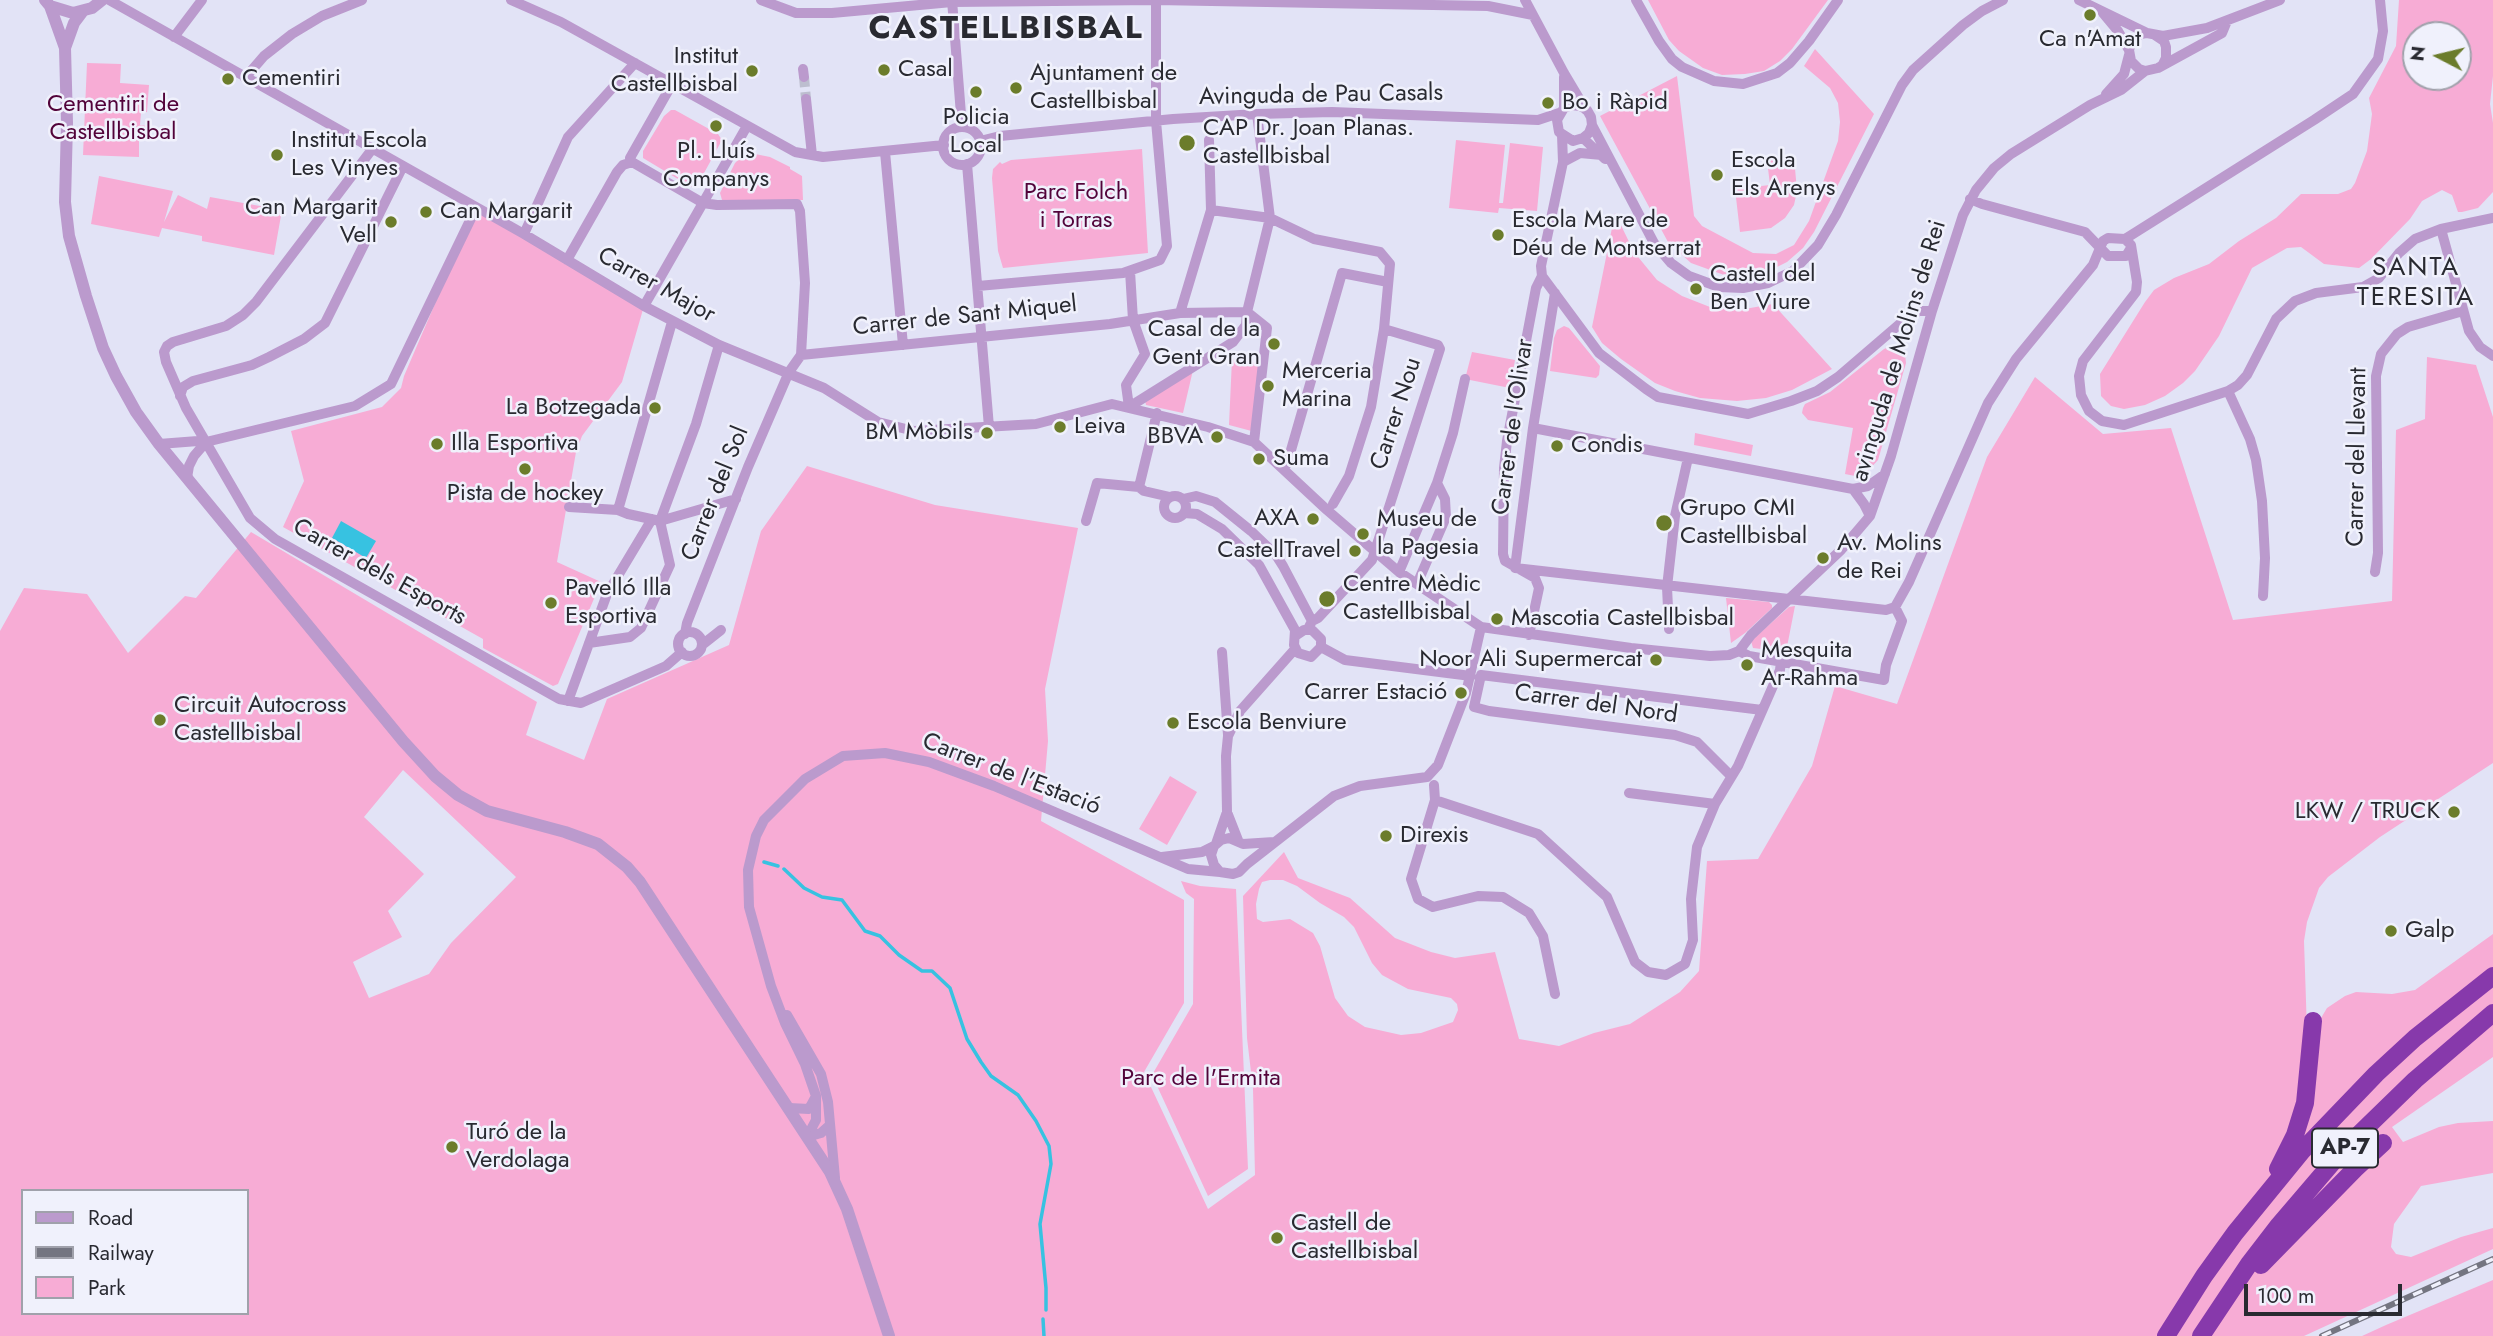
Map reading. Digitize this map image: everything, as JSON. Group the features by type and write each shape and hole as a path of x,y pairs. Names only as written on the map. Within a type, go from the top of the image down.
{"highway":[{"name":"AP-7","path":"2166,1336 2204,1276 2302,1151 2376,1074 2493,976"},
{"name":"AP-7","path":"2201,1336 2279,1225 2344,1149 2415,1080 2493,1013"},
{"path":"2269,1191 2301,1119 2314,1021"},
{"path":"2221,1304 2384,1143"}],"street":[{"path":"65,48 74,23 83,11 102,0"},
{"name":"Carrer Major","path":"109,0 524,233 672,322 719,345 824,388 878,422 914,431 1036,424 1112,404 1157,413 1254,442"},
{"path":"174,37 202,0"},
{"path":"245,78 264,56 292,34 322,16 362,0"},
{"path":"511,0 561,22 795,152 812,155 885,152 944,145"},
{"path":"761,0 796,13 832,13 952,1 1156,0 1488,6 1533,15"},
{"path":"978,286 1130,271 1160,260 1167,246 1156,121 1156,0"},
{"path":"1488,6 1504,0"},
{"path":"1525,0 1587,110 1616,174 1654,243 1679,270 1709,284 1730,288 1753,287 1780,279 1807,259 1827,232 1902,85 1913,70 1963,25 2003,0"},
{"path":"1636,0 1659,41 1682,67 1714,81 1743,84 1777,73 1790,64 1838,0"},
{"path":"2079,0 2164,41 2166,58 2163,64"},
{"path":"2129,53 2135,38 2151,34 2171,34 2227,22 2280,0"},
{"path":"1515,568 1886,610 1895,607 1909,582 1988,403 2016,359 2093,265 2103,241 2108,238 2128,243 2353,94 2378,59 2383,31 2380,0"},
{"path":"952,1 962,127"},
{"path":"47,3 68,12 83,11"},
{"path":"47,3 65,48 65,202 69,236 103,348 128,400 176,465 403,741 435,776 458,795 487,811 583,837 613,854 640,882 789,1108 836,1185 848,1209 889,1336"},
{"path":"2103,13 2118,31 2134,66 2145,71 2158,68 2222,33 2227,22"},
{"name":"avinguda de Molins de Rei","path":"2104,97 2124,74 2129,53"},
{"path":"524,233 568,137 635,63"},
{"name":"avinguda de Molins de Rei","path":"1739,651 1751,635 1841,550 1870,516 1885,474 1932,311 1970,199 1994,168 2011,154 2104,97 2121,90 2145,71"},
{"path":"1564,73 1559,131 1567,139 1581,139 1602,155 1616,174"},
{"path":"673,84 630,158 632,162 703,203 797,204 800,211 805,282 801,355"},
{"path":"806,99 812,155"},
{"path":"1562,111 1572,105 1587,110"},
{"name":"Avinguda de Pau Casals","path":"981,141 1000,136 1257,114 1332,112 1538,120 1562,111"},
{"path":"1130,271 1133,320 1145,354 1126,385 1129,407 1233,342 1246,325 1270,218 1257,114"},
{"name":"Avinguda de Pau Casals","path":"1538,120 1559,131"},
{"path":"1581,139 1592,125"},
{"path":"644,306 747,126"},
{"path":"962,127 974,131 981,141 980,153 967,164 951,160 944,151 947,134 962,127"},
{"name":"Carrer de l'Olivar","path":"1529,635 1539,587 1535,578 1505,561 1504,468 1563,162 1559,131"},
{"name":"Carrer de l'Olivar","path":"1563,162 1581,139"},
{"path":"1180,313 1211,210 1209,140"},
{"name":"Carrer dels Esports","path":"373,148 257,302 226,326 167,345 164,352 166,362 180,396 206,443 250,518 265,534 551,695 568,701"},
{"path":"885,152 903,345"},
{"path":"1563,162 1580,153 1602,155"},
{"path":"567,260 617,172 623,165 632,162"},
{"path":"967,164 989,427"},
{"path":"180,396 183,387 193,381 252,365 318,330 325,323 403,166"},
{"path":"1970,199 2085,232 2105,255 2120,257 2128,254 2128,243"},
{"path":"159,444 198,441 206,443 355,406 391,384 477,208"},
{"path":"1211,210 1270,218 1314,239 1380,252 1390,264 1384,329 1371,407 1349,476 1333,504"},
{"path":"2128,243 2137,282 2136,292 2083,361 2079,376 2081,395 2089,411 2102,421 2124,425 2228,391 2247,375 2276,319 2295,301 2316,293 2371,284 2415,239 2441,229 2493,218"},
{"path":"2441,229 2473,340 2485,353 2493,356"},
{"path":"2120,257 2135,273"},
{"path":"1287,464 1342,273 1388,282"},
{"path":"1542,276 1599,352 1658,397 1748,414 1817,391 1839,377 1909,316 1919,311 1932,311"},
{"path":"1535,297 1552,290"},
{"name":"Carrer de l'Olivar","path":"1515,568 1552,290"},
{"path":"1247,312 1267,328 1254,442 1399,572 1481,627 1710,656 1729,655 1739,651 1749,656 1884,680 1886,665 1902,621 1895,607"},
{"name":"Carrer de Sant Miquel","path":"801,355 1180,313 1247,312"},
{"name":"Carrer del Llevant","path":"2375,572 2378,553 2376,376 2381,354 2397,334 2408,327 2463,312"},
{"path":"618,510 672,322"},
{"name":"Carrer Nou","path":"1375,551 1440,349 1438,345 1384,329"},
{"path":"682,652 666,666 631,682 581,703 568,701 607,594 656,520 696,424 719,345"},
{"name":"Carrer del Sol","path":"685,634 736,499 789,372 801,355"},
{"path":"1399,572 1437,483 1453,433 1465,379"},
{"path":"2228,391 2250,439 2256,460 2262,500 2265,558 2263,596"},
{"path":"1139,487 1157,413"},
{"path":"1533,428 1853,489 1868,486 1885,474"},
{"path":"176,465 182,442"},
{"path":"187,478 194,456 206,443"},
{"path":"1669,629 1667,587 1675,516 1688,458"},
{"path":"1086,521 1097,483 1139,487 1143,491 1170,497 1179,496 1186,504 1184,513"},
{"path":"1418,584 1446,517 1445,499 1437,483"},
{"path":"1853,489 1870,516"},
{"path":"1183,499 1196,496 1215,502 1251,531 1283,566 1310,625 1319,635 1321,647"},
{"path":"1170,497 1165,503 1166,513 1176,517 1184,513 1197,514 1222,529 1259,565 1295,630 1295,649 1240,711 1228,736"},
{"path":"569,507 618,510 656,520 736,499"},
{"path":"589,643 630,636 641,628 670,565 656,520"},
{"path":"1295,636 1318,618 1372,560 1375,551"},
{"path":"1481,627 1476,676 1432,777 1435,800 1411,879 1418,899 1433,907 1478,896 1503,897 1528,913 1543,936 1555,994"},
{"path":"682,652 694,655 698,653 702,645 721,630"},
{"path":"682,652 679,642 685,634 695,633 702,645"},
{"path":"1295,649 1302,656 1311,657 1321,647"},
{"path":"1321,647 1345,660 1762,710"},
{"path":"1220,872 1211,855 1227,811 1228,736 1222,652"},
{"path":"1435,800 1538,834 1607,897 1635,962 1648,972 1666,975 1685,964 1693,940 1691,899 1697,848 1715,804 1738,766 1780,670 1781,661"},
{"name":"Carrer del Nord","path":"1476,676 1474,707 1675,735 1697,742 1731,776"},
{"name":"Carrer de l'Estació","path":"807,1137 816,1120 816,1096 805,1063 785,1023 771,986 749,907 748,870 755,836 764,820 805,779 843,756 884,753 929,762 994,786 1188,869 1233,874 1334,796 1360,786 1432,777"},
{"path":"1629,793 1715,804"},
{"path":"1227,811 1248,853 1247,864"},
{"name":"Carrer de l'Estació","path":"1161,857 1202,852 1229,838 1241,842 1275,842"},
{"name":"Carrer de l'Estació","path":"780,1006 807,1046 821,1074 828,1102 836,1185"},
{"path":"789,1108 809,1109 816,1096"},
{"path":"807,1137 821,1133 830,1125"}],"green space":[{"path":"1648,0 1828,0 1780,61 1764,71 1722,75 1703,68 1679,51 1669,40"},
{"path":"2399,0 2493,0 2493,76 2490,104 2493,123 2493,192 2478,208 2458,212 2452,195 2442,190 2422,201 2410,219 2359,268 2324,264 2301,247 2287,248 2252,268 2219,336 2195,371 2183,383 2165,396 2145,405 2124,409 2111,406 2101,396 2100,374 2154,290 2174,278 2209,264 2276,218 2301,194 2338,194 2351,189 2367,151 2372,114 2369,98 2396,46"},
{"path":"1815,49 1874,114 1814,232 1803,248 1787,262 1755,275 1727,276 1691,263 1668,242 1600,116 1677,76 1694,216 1702,226 1753,253 1776,254 1794,245 1809,221 1838,141 1838,103 1830,88 1804,66"},
{"name":"Cementiri de Castellbisbal","path":"87,63 121,64 120,83 149,85 147,112 141,113 140,125 147,126 147,134 139,134 139,157 83,155"},
{"path":"671,110 718,134 722,140 697,186 692,187 643,158 643,151 664,116"},
{"path":"1456,140 1505,145 1499,203 1503,203 1510,143 1543,147 1537,211 1499,208 1498,213 1449,208"},
{"name":"Parc Folch i Torras","path":"1142,149 1148,253 1003,268 998,251 992,178 993,169 1000,162 1002,164 1011,160"},
{"path":"750,153 770,157 802,176 803,200 722,200 720,193 735,163"},
{"path":"1794,157 1797,191 1794,205 1785,218 1771,228 1740,232 1735,189 1770,185 1767,160"},
{"path":"99,176 173,191 164,222 178,195 207,209 210,197 282,210 274,255 202,241 202,236 162,228 159,237 91,224"},
{"name":"Illa Esportiva","path":"476,208 644,306 622,382 582,436 576,452 557,562 601,582 558,684 553,686 483,648 483,639 283,527 304,481 291,431 382,407 401,388"},
{"path":"1615,213 1634,252 1657,280 1682,296 1710,307 1739,310 1773,304 1832,369 1792,390 1766,398 1737,401 1700,398 1675,391 1655,383 1621,359 1602,343 1592,327"},
{"path":"1564,326 1569,328 1600,366 1596,378 1550,371 1554,338 1557,330"},
{"path":"1891,346 1905,354 1906,363 1878,460 1867,472 1855,476 1845,474 1853,428 1808,420 1802,413 1803,408 1805,404 1830,392"},
{"path":"1472,352 1515,360 1510,388 1465,379"},
{"path":"2427,357 2476,365 2493,417 2493,763 2380,837 2328,877 2319,888 2307,922 2304,941 2307,1031 2318,1031 2327,1008 2345,996 2356,992 2392,994 2415,990 2493,934 2493,1057 2392,1127 2403,1142 2439,1127 2493,1121 2493,1173 2421,1186 2394,1224 2391,1247 2396,1254 2411,1257 2461,1237 2493,1228 2493,1249 2304,1336 0,1336 0,631 24,588 87,594 128,653 185,596 196,598 251,532 537,702 526,735 584,760 607,699 729,645 761,531 807,466 935,505 1078,528 1045,689 1048,741 1041,821 1184,900 1184,1003 1144,1072 1208,1209 1255,1175 1253,1089 1247,1038 1243,896 1284,852 1298,878 1350,898 1395,938 1455,958 1495,952 1519,1039 1559,1046 1630,1024 1680,992 1699,971 1707,861 1758,859 1812,766 1835,686 1897,704 1987,457 2035,377 2103,434 2171,428 2233,620 2392,601 2396,430 2425,419","holes":["403,770 516,877 451,943 429,974 369,998 353,962 402,937 388,911 424,874 364,817","1283,880 1297,886 1344,917 1354,927 1372,963 1382,975 1408,989 1451,998 1457,1004 1458,1010 1453,1022 1421,1033 1401,1035 1365,1027 1348,1016 1335,998 1320,946 1313,933 1290,919 1263,922 1257,919 1259,889 1262,882"]},
{"path":"1232,359 1266,364 1259,433 1229,425"},
{"path":"1193,370 1183,413 1146,405 1145,400"},
{"path":"1695,433 1753,445 1751,456 1694,445"},
{"path":"1726,598 1769,602 1772,608 1731,643"},
{"path":"1795,606 1786,652 1753,648 1751,641 1789,607"},
{"path":"1170,776 1197,792 1167,845 1139,829"},
{"name":"Parc de l'Ermita","path":"1181,881 1200,886 1236,889 1248,1169 1208,1196 1152,1075 1193,1004 1194,899 1186,893"},
{"path":"2493,1280 2493,1336 2362,1336 2386,1325"}],"water":[{"path":"341,521 376,541 366,558 332,538"}],"waterway":[{"path":"764,862 778,866"},
{"path":"784,869 804,888 822,897 842,900 865,931 880,936 899,955 922,971 932,971 950,988 967,1039 981,1062 991,1076 1018,1095 1036,1121 1049,1146 1051,1164 1040,1224 1046,1310"},
{"path":"1043,1319 1044,1336"}],"tunnel":[{"path":"804,77 806,99"}],"railway":[{"path":"2322,1336 2493,1259"}],"place":[{"name":"Ca n'Amat","path":"2090,15"},
{"name":"Casal","path":"884,70"},
{"name":"Institut Castellbisbal","path":"752,71"},
{"name":"Cementiri","path":"228,79"},
{"name":"Ajuntament de Castellbisbal","path":"1016,88"},
{"name":"Policia Local","path":"976,92"},
{"name":"Bo i Ràpid","path":"1548,103"},
{"name":"Pl. Lluís Companys","path":"716,126"},
{"name":"CAP Dr. Joan Planas. Castellbisbal","path":"1187,143"},
{"name":"Institut Escola Les Vinyes","path":"277,155"},
{"name":"Escola Els Arenys","path":"1717,175"},
{"name":"Can Margarit","path":"426,212"},
{"name":"Can Margarit Vell","path":"391,222"},
{"name":"Escola Mare de Déu de Montserrat","path":"1498,235"},
{"name":"Castell del Ben Viure","path":"1696,289"},
{"name":"Casal de la Gent Gran","path":"1274,344"},
{"name":"Merceria Marina","path":"1268,386"},
{"name":"La Botzegada","path":"655,408"},
{"name":"Leiva","path":"1060,427"},
{"name":"BM Mòbils","path":"987,433"},
{"name":"BBVA","path":"1217,437"},
{"name":"Illa Esportiva","path":"437,444"},
{"name":"Condis","path":"1557,446"},
{"name":"Suma","path":"1259,459"},
{"name":"Pista de hockey","path":"525,469"},
{"name":"AXA","path":"1313,519"},
{"name":"Grupo CMI Castellbisbal","path":"1664,523"},
{"name":"Museu de la Pagesia","path":"1363,534"},
{"name":"CastellTravel","path":"1355,551"},
{"name":"Av. Molins de Rei","path":"1823,558"},
{"name":"Centre Mèdic Castellbisbal","path":"1327,599"},
{"name":"Pavelló Illa Esportiva","path":"551,603"},
{"name":"Mascotia Castellbisbal","path":"1497,619"},
{"name":"Noor Ali Supermercat","path":"1656,660"},
{"name":"Mesquita Ar-Rahma","path":"1747,665"},
{"name":"Carrer Estació","path":"1461,693"},
{"name":"Circuit Autocross Castellbisbal","path":"160,720"},
{"name":"Escola Benviure","path":"1173,723"},
{"name":"LKW / TRUCK","path":"2454,812"},
{"name":"Direxis","path":"1386,836"},
{"name":"Galp","path":"2391,931"},
{"name":"Turó de la Verdolaga","path":"452,1147"},
{"name":"Castell de Castellbisbal","path":"1277,1238"}],"district":[{"name":"CASTELLBISBAL","path":"1006,30"},
{"name":"SANTA TERESITA","path":"2416,284"}]}
